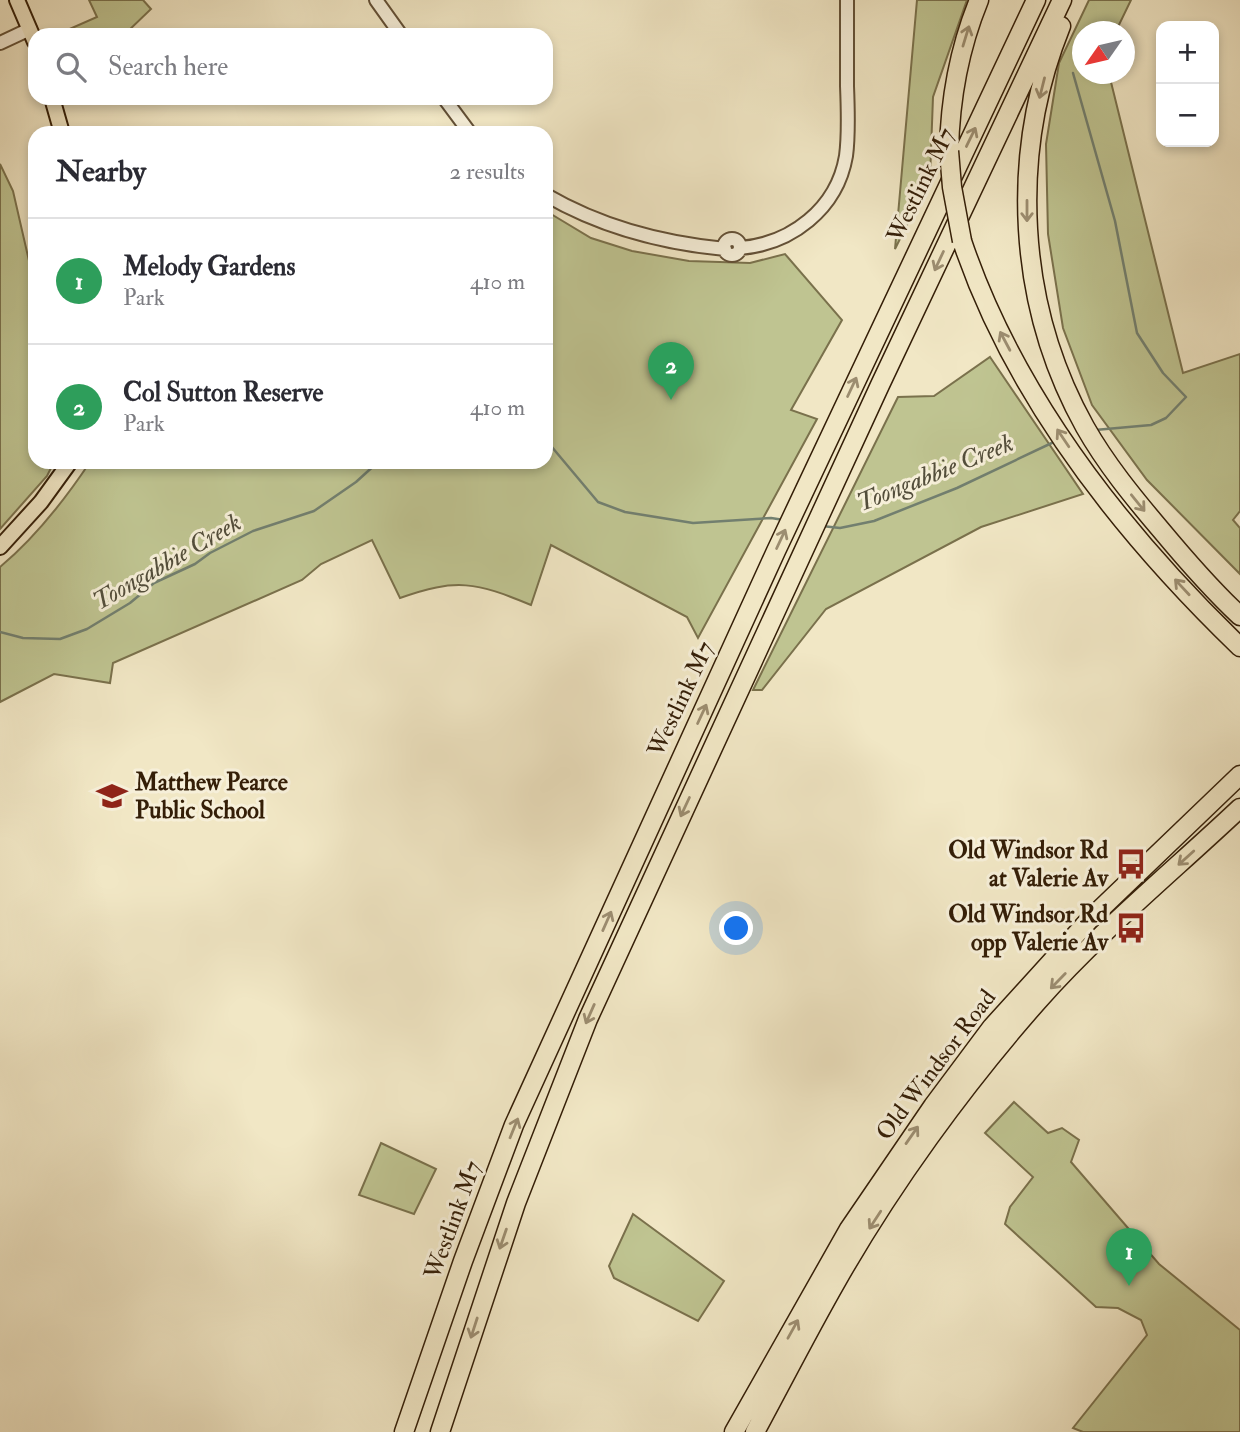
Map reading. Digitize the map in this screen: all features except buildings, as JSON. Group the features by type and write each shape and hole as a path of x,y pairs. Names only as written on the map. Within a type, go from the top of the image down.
{"highway":[{"path":"979,0 966,35 956,76 949,151 951,187 962,241 975,279 1039,401 1089,474 1162,566 1240,647"},
{"name":"Westlink M7","path":"404,1432 463,1261 514,1125 753,601 1036,0"},
{"name":"Westlink M7","path":"440,1432 516,1203 588,1019 775,611 1062,0"},
{"path":"1071,0 1047,67 1035,116 1027,174 1027,225 1032,273 1050,347 1067,391 1111,467 1187,561 1240,616"},
{"name":"Old Windsor Road","path":"734,1432 849,1229 917,1128 992,1027 1090,919 1240,775"},
{"name":"Old Windsor Road","path":"755,1432 836,1282 908,1169 967,1086 1038,1001 1105,932 1240,808"},
{"path":"1090,919 1105,932"},
{"path":"396,1432 436,1320 463,1261"},
{"path":"449,1432 458,1397 456,1380"}],"main road":[{"path":"17,0 29,28"},
{"path":"54,105 60,126"},
{"path":"0,547 41,502 65,469"}],"street":[{"path":"376,0 396,28"},
{"path":"553,198 594,218 670,242 725,249 726,243 732,239 738,242 740,248 771,242 793,232 818,212 838,184 848,142 847,0"},
{"path":"0,43 28,37"},
{"path":"449,105 465,126"}],"green space":[{"path":"89,0 143,0 151,9 131,28 72,28 97,17"},
{"path":"917,0 967,0 933,97 930,178 895,249"},
{"path":"1089,0 1131,0 1121,21 1079,21"},
{"path":"1072,36 1072,84 1111,84 1183,373 1240,354 1240,511 1233,520 1240,528 1240,574 1147,480 1092,405 1063,328 1048,234 1046,144 1059,63"},
{"path":"0,164 13,191 28,256 28,469 50,469 0,529"},
{"path":"553,215 591,238 632,251 689,261 750,263 785,254 842,320 791,410 817,419 698,638 687,617 551,545 531,605 495,591 466,585 436,587 400,598 372,540 321,564 302,580 113,663 110,683 54,674 0,702 0,567 26,543 85,469 553,469"},
{"path":"990,357 1083,494 981,527 826,609 762,690 753,690 898,397 934,396"},
{"path":"1014,1102 1048,1133 1062,1128 1079,1140 1071,1162 1159,1264 1240,1330 1240,1432 1083,1432 1073,1428 1147,1335 1141,1320 1118,1308 1096,1307 1005,1224 1010,1207 1033,1177 985,1133"},
{"path":"381,1143 436,1169 414,1214 359,1195"},
{"path":"633,1214 724,1281 698,1321 614,1278 609,1266"}],"waterway":[{"path":"1076,84 1115,221 1137,333 1163,373 1186,397 1166,418 1151,425 1095,430"},
{"name":"Toongabbie Creek","path":"822,526 840,528 874,521 957,488 1056,441"},
{"name":"Toongabbie Creek","path":"553,448 598,502 625,512 693,523 771,518 784,520"},
{"name":"Toongabbie Creek","path":"0,632 23,638 60,639 87,629 130,603 154,583 195,564 210,553 253,531 314,511 370,469"}],"place":[{"name":"Col Sutton Reserve","path":"671,400"},
{"name":"Matthew Pearce Public School","path":"112,796"},
{"name":"Old Windsor Rd at Valerie Av","path":"1131,864"},
{"name":"Old Windsor Rd opp Valerie Av","path":"1131,928"},
{"name":"Melody Gardens","path":"1129,1286"}]}
